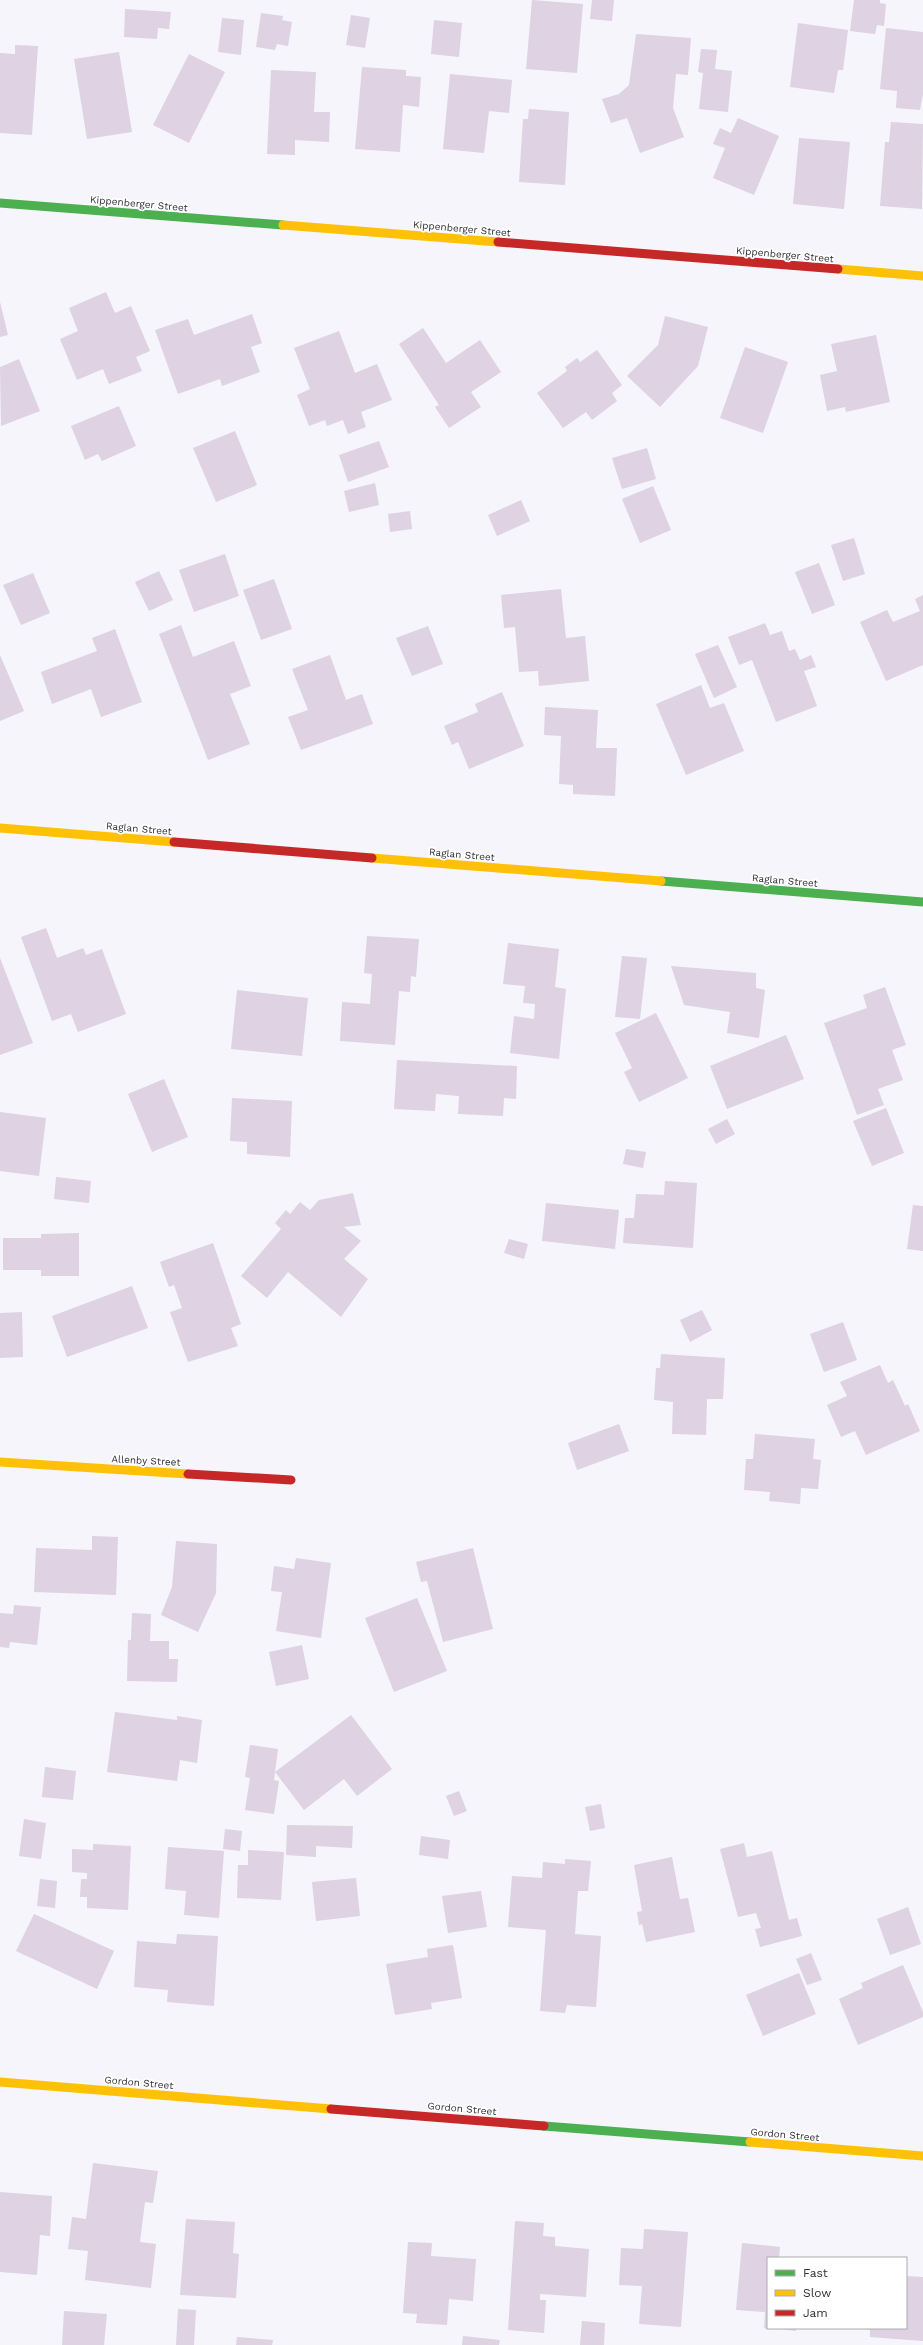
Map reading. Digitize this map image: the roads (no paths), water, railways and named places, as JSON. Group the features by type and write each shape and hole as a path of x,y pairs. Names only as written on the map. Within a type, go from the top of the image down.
{"street":[{"name":"Kippenberger Street","path":"0,203 923,276"},
{"name":"Raglan Street","path":"0,828 923,902"},
{"name":"Allenby Street","path":"0,1462 291,1480"},
{"name":"Gordon Street","path":"0,2082 923,2156"}]}
